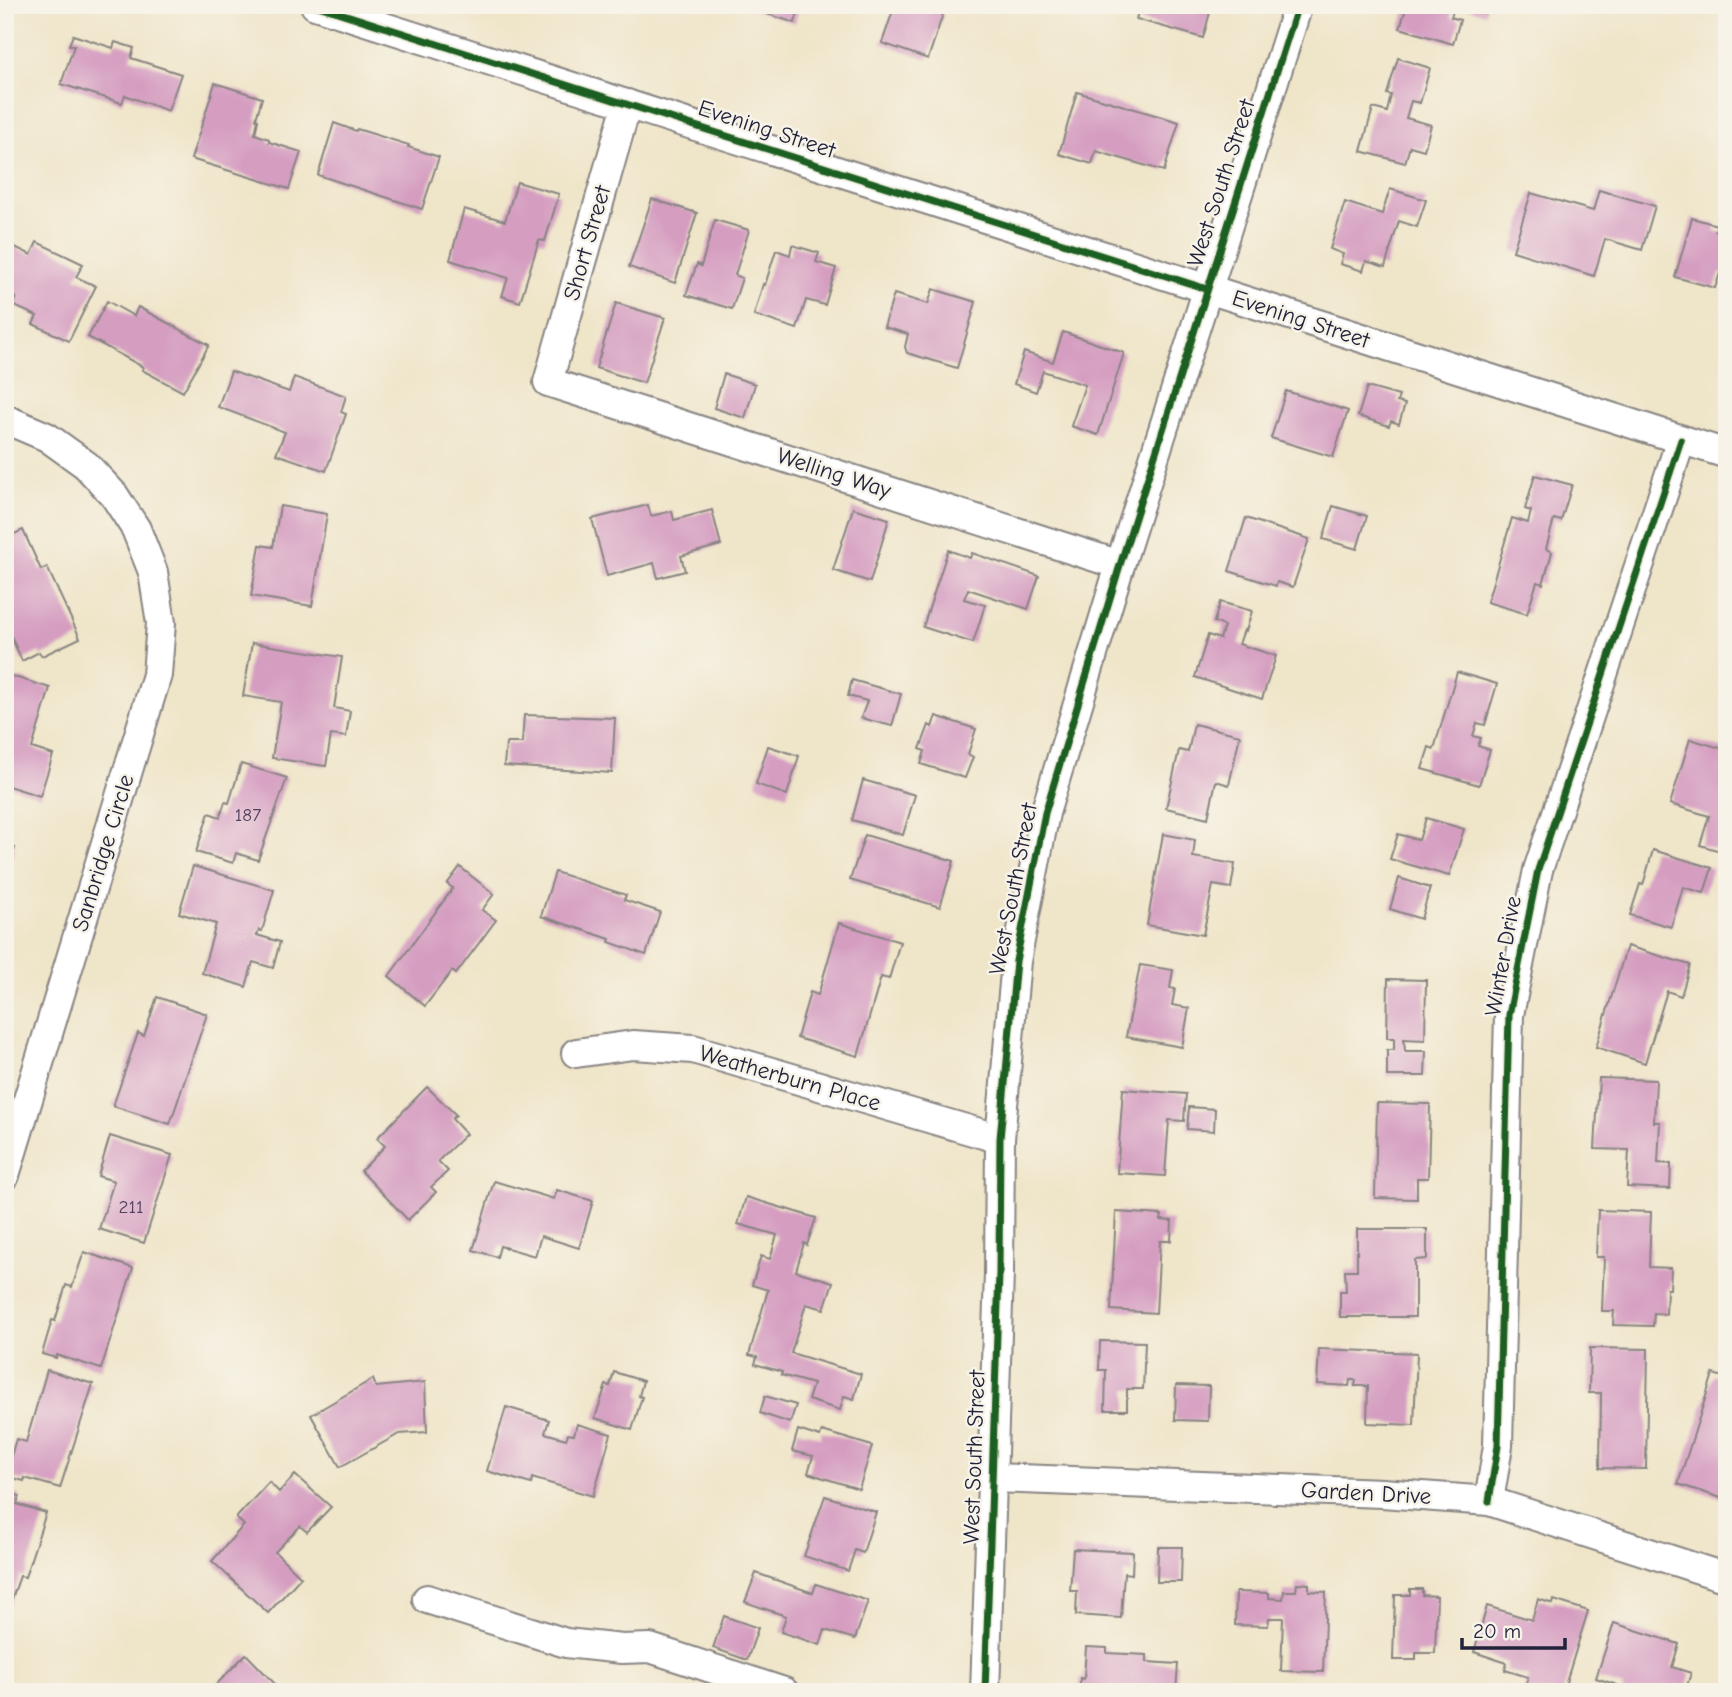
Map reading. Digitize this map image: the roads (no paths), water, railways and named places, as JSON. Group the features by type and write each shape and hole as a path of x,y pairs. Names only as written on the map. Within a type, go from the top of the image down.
{"street":[{"name":"Evening Street","path":"315,5 1727,454"},
{"name":"West South Street","path":"985,1692 999,1273 1000,1139 1016,961 1045,813 1120,565 1298,5"},
{"name":"Short Street","path":"548,382 627,104"},
{"name":"Welling Way","path":"548,382 1120,565"},
{"name":"Sanbridge Circle","path":"5,419 47,437 86,464 114,495 136,529 153,572 161,623 157,675 5,1175"},
{"name":"Winter Drive","path":"1489,1501 1498,1446 1509,1015 1538,870 1681,440"},
{"name":"Weatherburn Place","path":"576,1053 633,1045 693,1049 1000,1139"},
{"name":"Garden Drive","path":"993,1478 1369,1493 1489,1501 1727,1578"},
{"path":"427,1599 566,1643 622,1649 650,1648 784,1692"}]}
